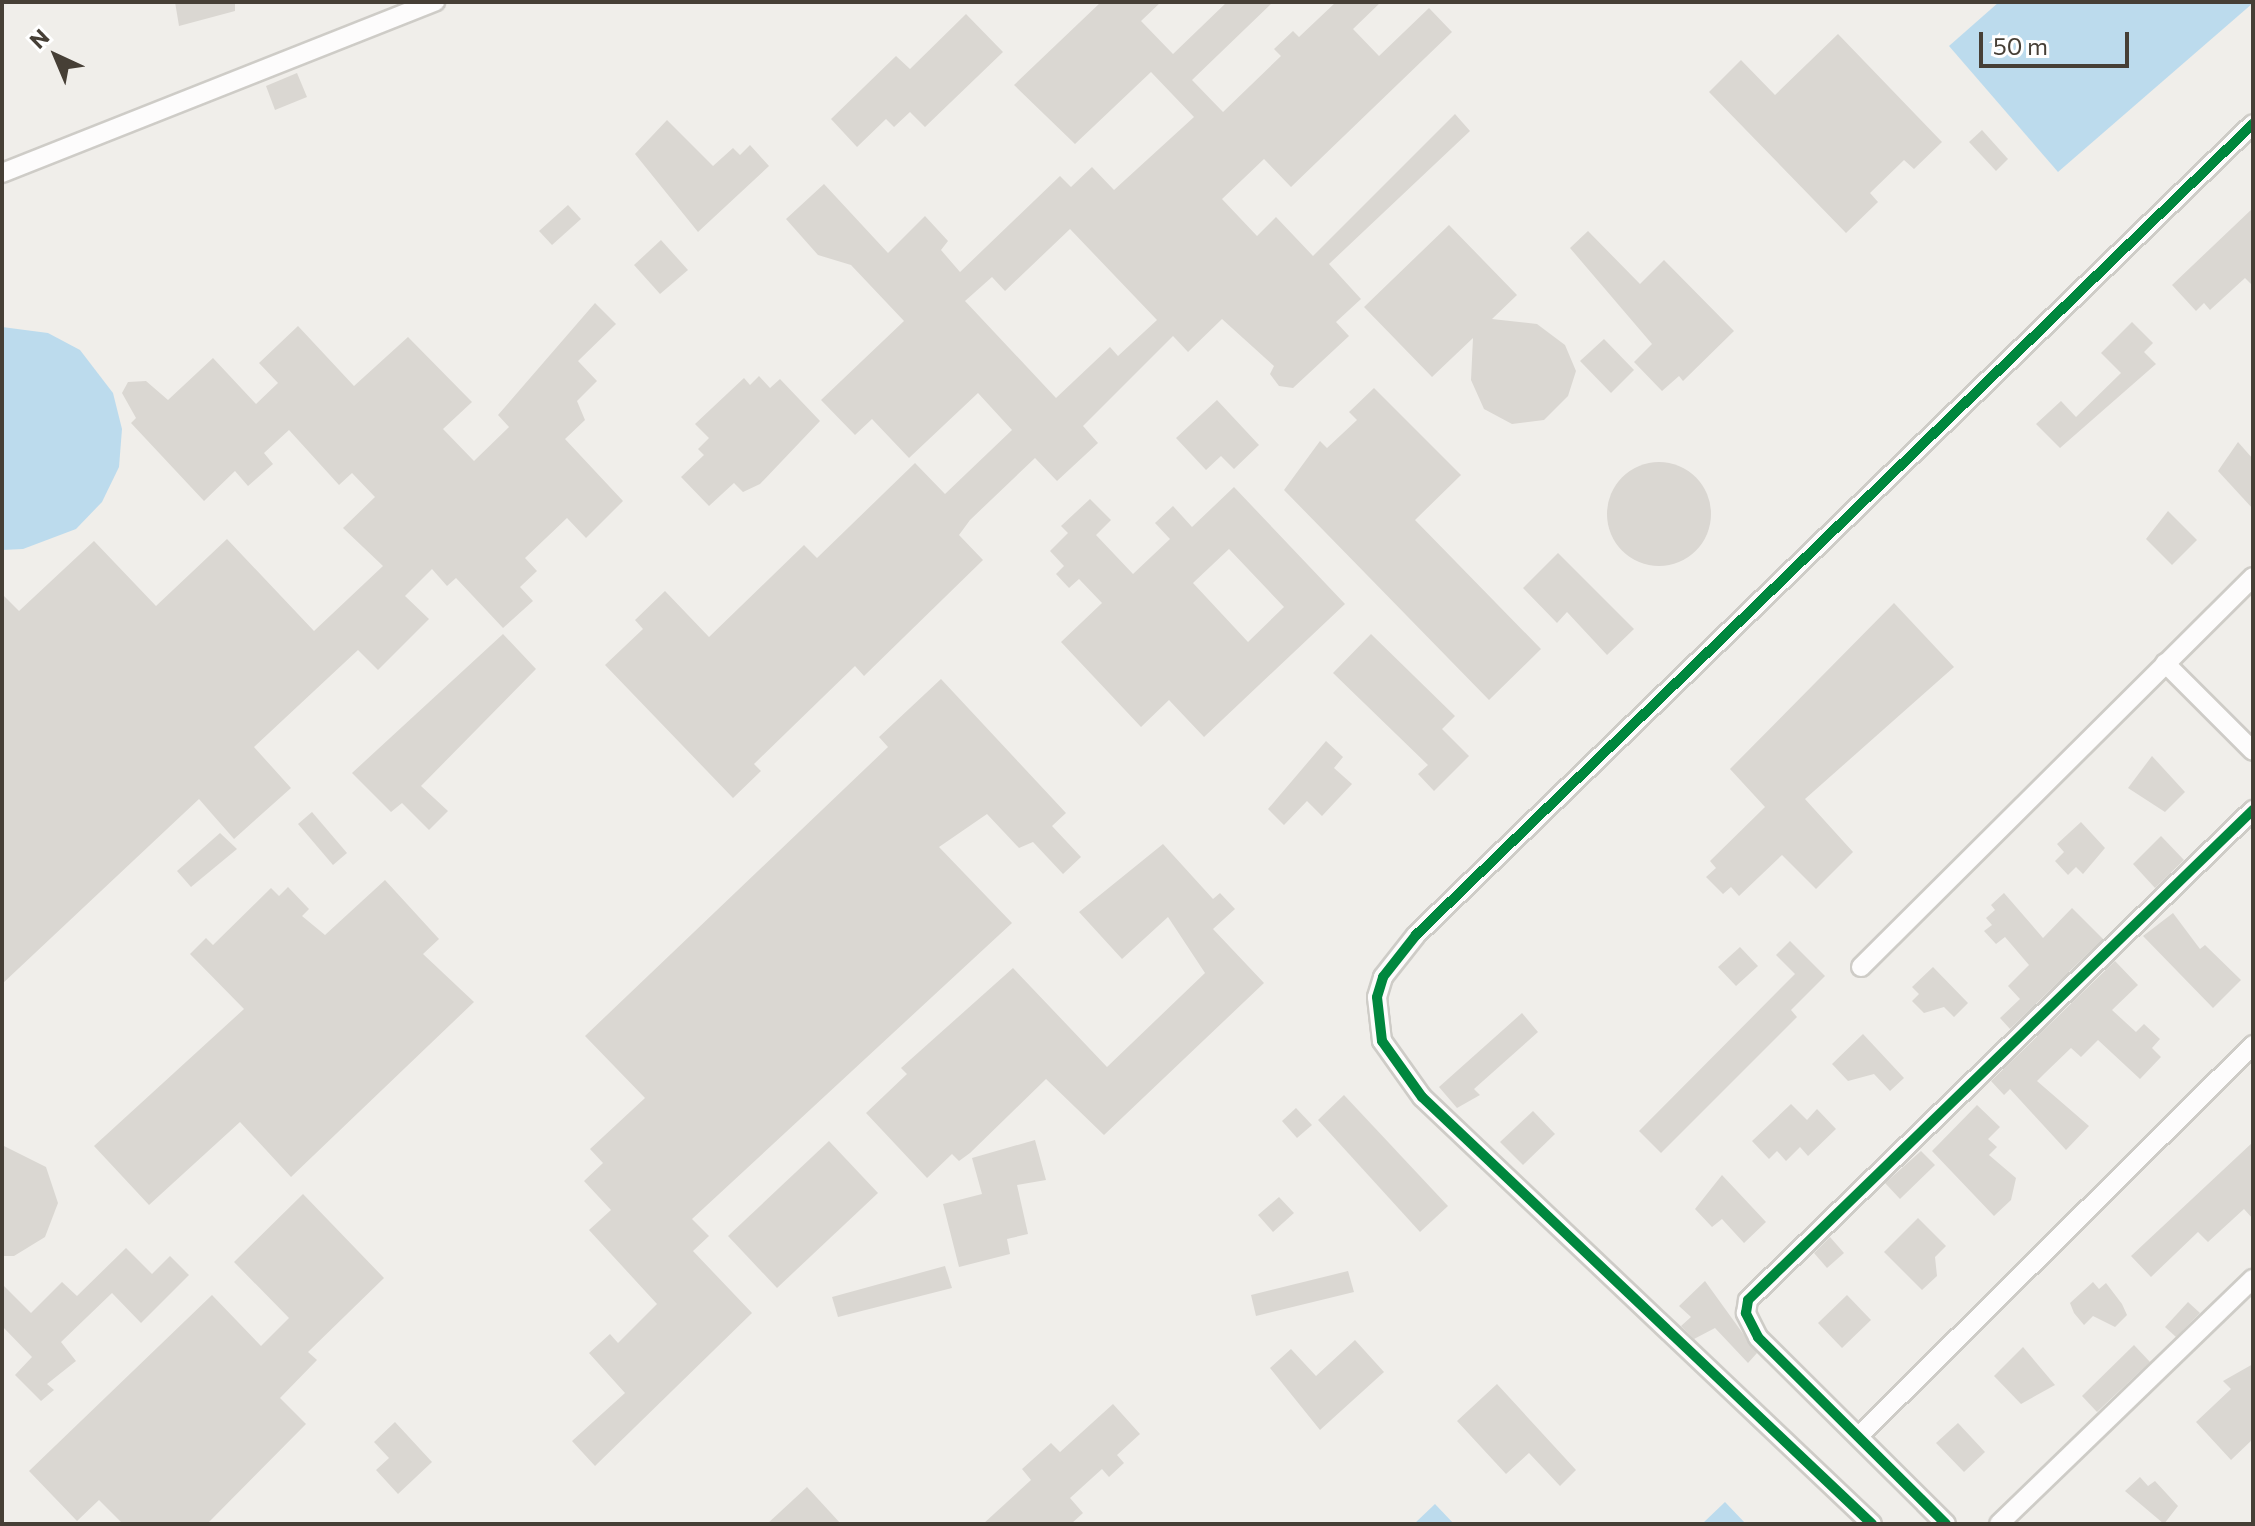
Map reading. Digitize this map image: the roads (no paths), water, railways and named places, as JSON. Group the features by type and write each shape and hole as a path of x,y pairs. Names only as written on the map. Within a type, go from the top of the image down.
{"street":[{"path":"2,173 435,2"},
{"path":"1872,1524 1422,1097 1382,1041 1377,997 1395,957 1427,924 2253,124"},
{"path":"1861,967 2253,577"},
{"path":"2165,663 2253,751"},
{"path":"1946,1524 1860,1435 1758,1337 1746,1313 1748,1300 2253,810"},
{"path":"1860,1435 2253,1045"},
{"path":"1999,1524 2253,1279"}],"water":[{"path":"1999,2 2253,3 2058,172 1949,46"},
{"path":"2,327 48,333 80,350 113,393 122,429 119,467 102,502 76,529 23,549 2,550"},
{"path":"1725,1502 1746,1524 1702,1524"},
{"path":"1435,1504 1454,1524 1414,1524"}]}
